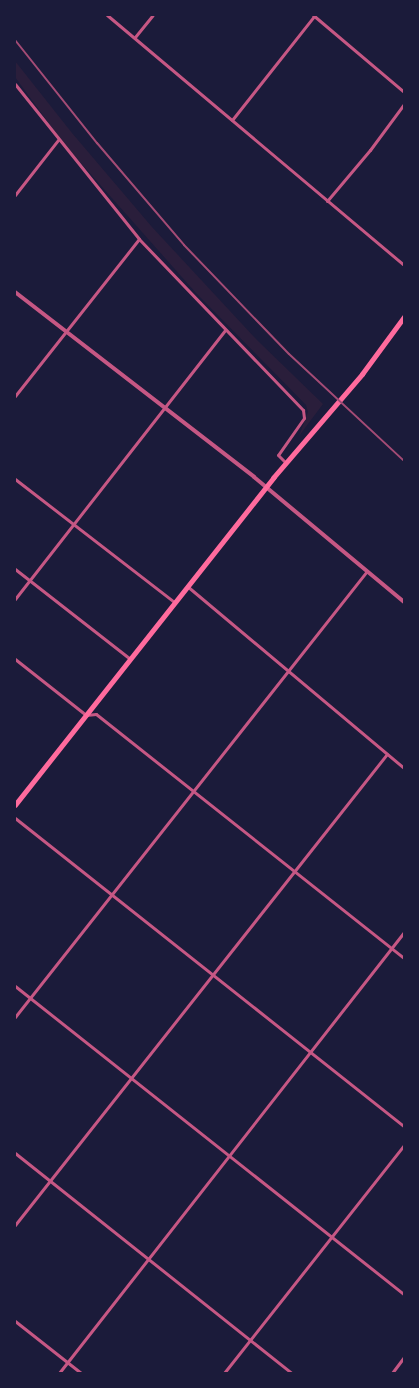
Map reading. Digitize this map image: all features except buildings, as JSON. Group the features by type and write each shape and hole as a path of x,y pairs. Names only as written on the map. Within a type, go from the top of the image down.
{"main road":[{"path":"15,805 266,486 362,374 404,317"}],"street":[{"path":"107,15 404,265"},
{"path":"135,38 153,15"},
{"path":"232,120 314,15 404,92"},
{"path":"15,84 138,239 303,410 304,418 278,455 286,462"},
{"path":"327,201 404,104"},
{"path":"15,195 58,140"},
{"path":"15,396 138,239"},
{"path":"15,292 266,486 404,602"},
{"path":"15,599 225,330"},
{"path":"15,479 174,602"},
{"path":"15,569 129,658"},
{"path":"15,1016 368,571"},
{"path":"187,586 404,768"},
{"path":"15,659 86,715 96,714 404,958"},
{"path":"15,1225 387,754"},
{"path":"15,818 404,1126"},
{"path":"59,1373 404,932"},
{"path":"15,986 404,1294"},
{"path":"224,1373 404,1145"},
{"path":"15,1153 292,1373"},
{"path":"15,1321 81,1373"},
{"path":"392,1373 404,1358"}],"shaded area":[{"path":"15,61 72,133 152,227 257,340 323,404 299,436 308,412 306,405 196,293 64,144 15,77"}],"railway":[{"path":"15,40 97,143 184,245 289,354 404,461"}]}
